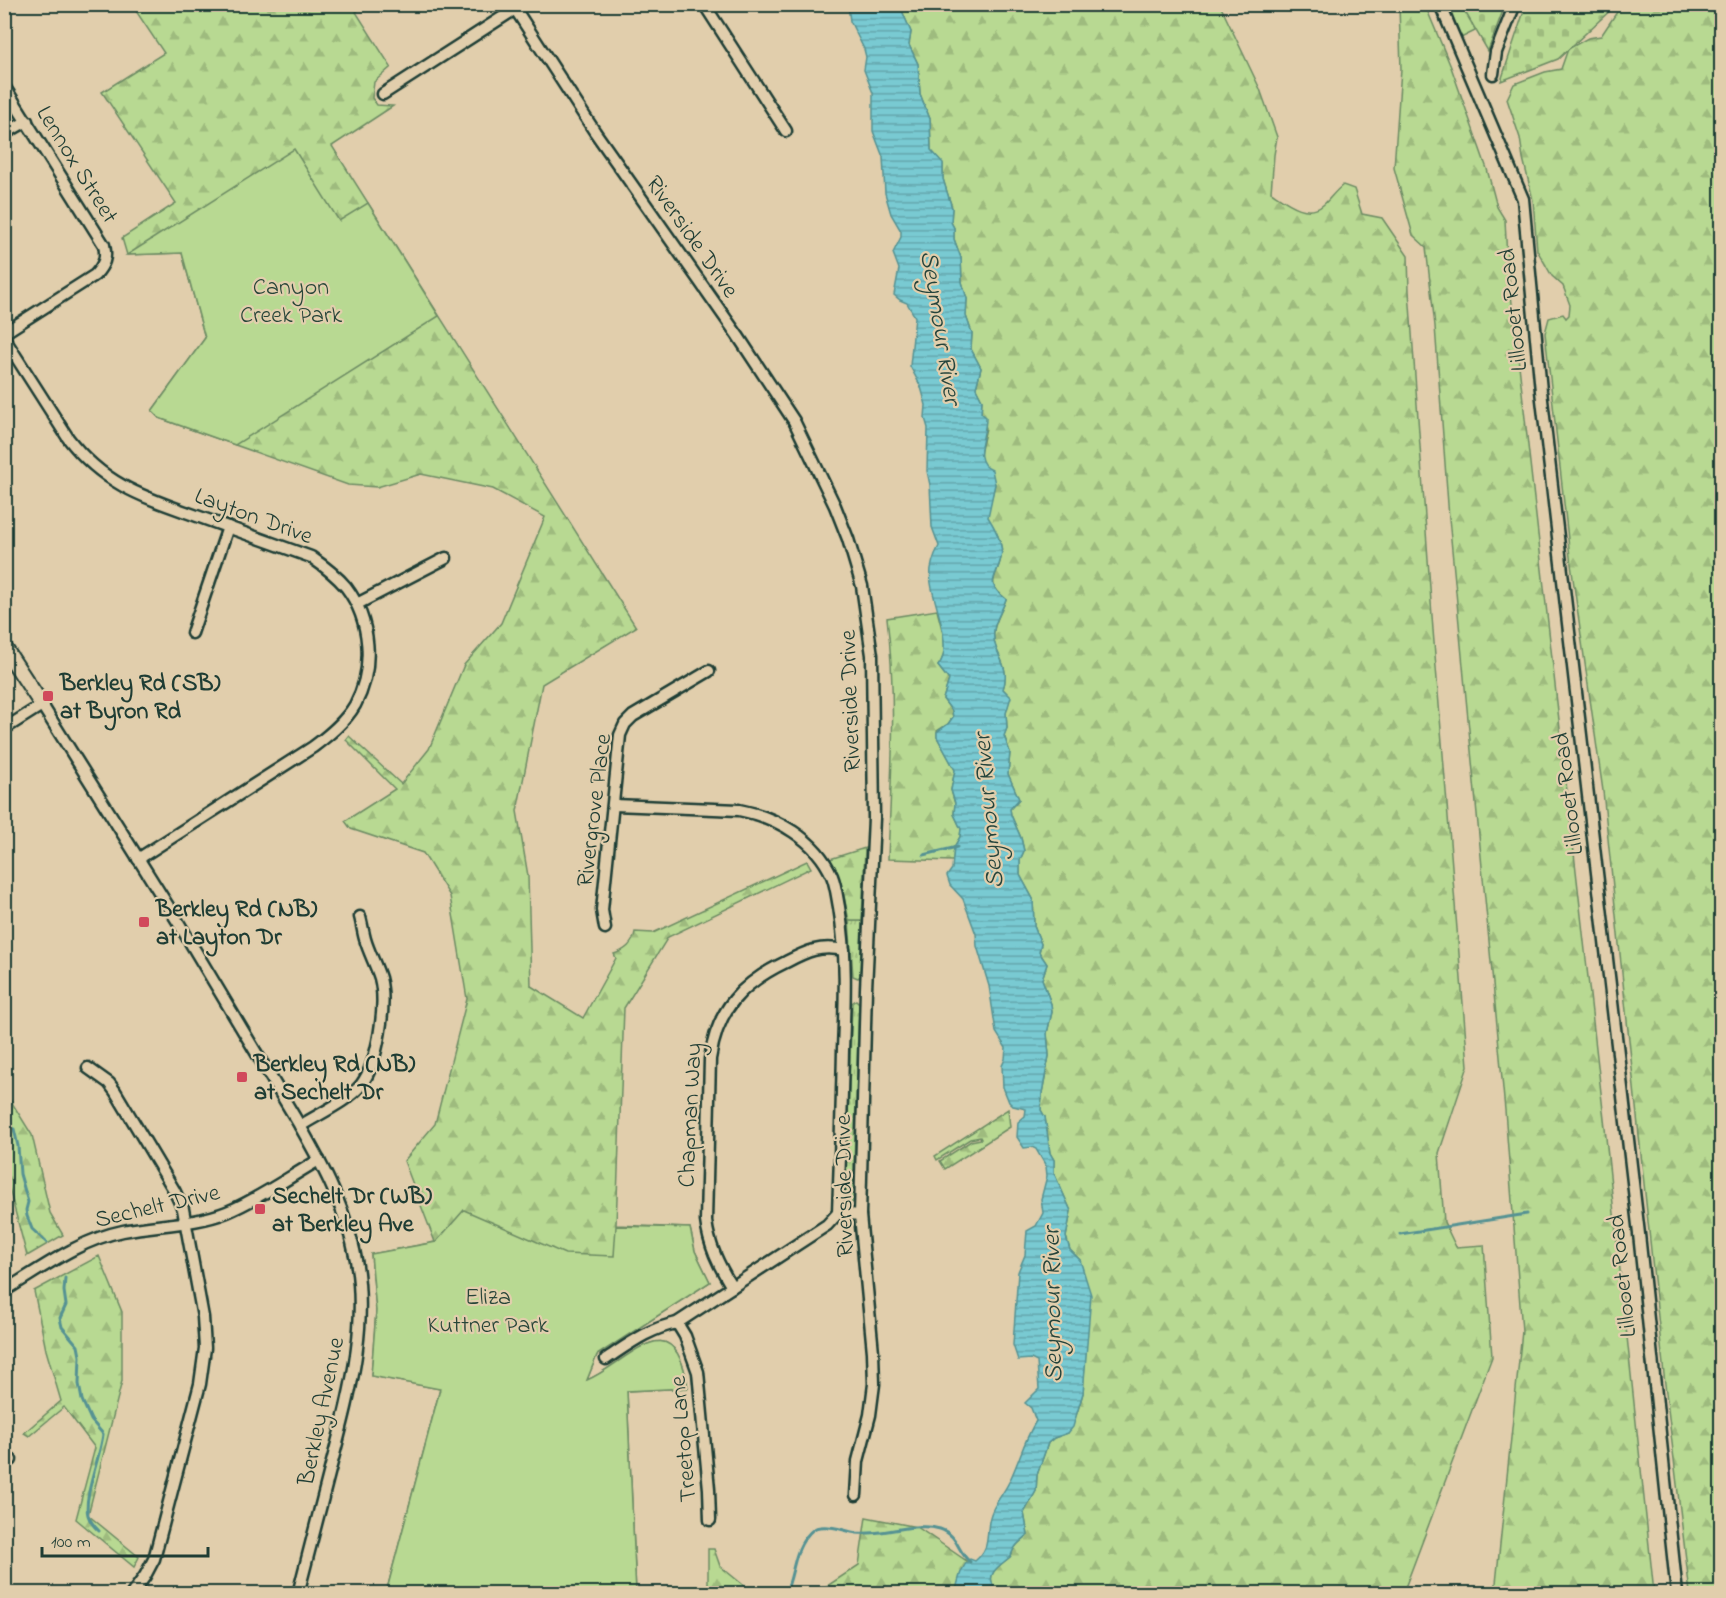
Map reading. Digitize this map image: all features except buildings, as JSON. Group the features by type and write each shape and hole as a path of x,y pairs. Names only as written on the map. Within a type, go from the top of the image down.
{"street":[{"path":"704,4 786,131"},
{"name":"Lillooet Road","path":"1440,4 1523,199 1541,391 1637,1222 1677,1593"},
{"path":"1493,74 1496,52 1515,4"},
{"path":"383,94 517,6"},
{"name":"Riverside Drive","path":"517,6 595,132 738,336 794,421 821,474 848,539 862,586 872,655 874,818 866,989 860,1215 874,1384 870,1415 858,1461 856,1495"},
{"name":"Lennox Street","path":"4,86 104,245 106,255 103,266 95,275 4,333"},
{"path":"4,134 27,121"},
{"name":"Layton Drive","path":"4,338 78,452 103,474 131,492 311,557 338,578 357,604 366,634 367,668 362,687 354,705 337,727 313,747 138,859"},
{"path":"192,633 228,527"},
{"path":"357,604 446,558"},
{"path":"4,647 42,705 4,729"},
{"name":"Rivergrove Place","path":"606,928 602,910 620,735 625,724 633,716 709,671"},
{"name":"Berkley Avenue","path":"42,705 178,922 300,1126 338,1200 353,1243 359,1303 358,1345 350,1393 298,1593"},
{"name":"Riverside Drive","path":"614,805 739,810 759,814 784,826 812,848 831,875 837,892 843,928 846,988 838,1213"},
{"path":"300,1126 349,1096 360,1086 369,1072 382,1019 383,996 380,978 365,941 360,917"},
{"name":"Chapman Way","path":"732,1287 715,1256 708,1237 706,1221 709,1070 713,1037 736,996 765,972 813,949 844,950"},
{"path":"846,988 866,989"},
{"path":"88,1068 109,1083 115,1091 174,1190 186,1221 203,1317 205,1348 200,1384 154,1559 132,1593"},
{"name":"Sechelt Drive","path":"4,1291 70,1251 96,1239 121,1232 207,1219 244,1204 319,1160"},
{"path":"606,1359 650,1331 677,1323 827,1225 838,1213 860,1215"},
{"name":"Treetop Lane","path":"677,1323 686,1336 698,1372 710,1489 710,1520"}],"green space":[{"path":"1526,4 1616,5 1558,59 1501,81"},
{"name":"Eliza Kuttner Park","path":"132,5 366,5 356,12 391,67 374,82 372,98 377,105 393,106 332,146 636,627 542,684 517,811 528,876 531,986 583,1018 616,958 614,954 628,946 635,932 653,933 807,861 811,868 668,937 624,1008 616,1225 690,1228 695,1251 710,1282 597,1355 587,1380 633,1351 661,1341 672,1346 681,1361 688,1388 627,1391 636,1593 386,1593 440,1389 371,1376 376,1311 371,1254 435,1242 404,1161 435,1124 467,999 450,896 423,853 351,829 345,821 395,789 346,740 349,736 401,784 429,749 464,665 501,623 545,517 493,489 421,474 377,487 348,485 159,418 152,411 205,338 182,253 127,255 122,238 176,203 102,92 164,53"},
{"path":"902,5 1220,5 1260,89 1277,137 1271,192 1289,204 1310,210 1323,205 1343,185 1354,189 1362,214 1382,218 1408,256 1433,630 1468,1066 1439,1153 1444,1222 1456,1247 1484,1245 1492,1357 1403,1593 992,1593 993,1573 1028,1535 1024,1513 1036,1491 1037,1475 1048,1443 1068,1433 1083,1393 1085,1362 1080,1260 1070,1250 1066,1237 1071,1211 1054,1173 1054,1160 1050,1153 1045,1117 1041,1110 1049,1056 1047,1033 1052,1012 1042,979 1047,964 1039,952 1041,944 1034,926 1033,899 1020,875 1020,860 1024,851 1010,809 1019,799 1008,774 1010,752 1004,735 1007,728 1006,713 1010,697 1003,689 1005,672 994,639 996,623 1006,599 994,584 1002,553 998,537 987,517 995,484 981,462 980,454 986,428 981,414 982,400 976,388 981,368 971,349 972,333 966,316 967,299 962,282 961,258 954,239 954,228 951,222 952,208 943,179 943,164 931,150 930,119 920,94 918,64 909,45 911,32"},
{"path":"1399,5 1425,5 1451,67 1487,169 1497,207 1505,220 1507,259 1605,1128 1654,1593 1495,1593 1522,1331 1505,1110 1449,518 1435,326 1426,247 1413,235 1394,168 1401,69"},
{"path":"1451,5 1470,5 1475,31 1461,38"},
{"path":"1461,5 1505,5 1488,51"},
{"path":"1635,5 1721,5 1721,1593 1690,1593 1665,1384 1603,791 1570,557 1545,333 1549,318 1563,314 1566,318 1569,315 1570,305 1563,286 1552,276 1537,250 1533,200 1520,138 1507,99 1514,84 1545,72 1561,69 1568,49 1588,38 1601,36 1619,9"},
{"name":"Canyon Creek Park","path":"294,149 339,221 368,203 439,316 235,445 159,418 152,411 205,338 182,253 127,255"},
{"path":"937,610 943,631 944,646 942,660 938,666 949,680 943,699 952,711 953,717 948,724 937,731 937,737 955,770 951,790 955,804 954,814 961,829 960,837 954,847 953,861 888,859 893,708 887,618"},
{"path":"865,848 862,921 849,921 842,887 830,859"},
{"path":"849,921 862,921 860,976 858,978 853,976"},
{"path":"856,1000 859,1003 853,1202 848,1204 845,1197 852,1003"},
{"path":"4,1090 32,1135 50,1213 63,1235 27,1256 5,1173"},
{"path":"1008,1109 1010,1127 945,1169 940,1161 971,1141 981,1139 980,1137 970,1139 937,1160 935,1156"},
{"name":"Eliza Kuttner Park","path":"464,1210 565,1254 614,1256 616,1226 690,1228 695,1251 710,1282 597,1355 587,1380 633,1351 661,1341 672,1346 681,1361 688,1388 627,1391 636,1593 386,1593 440,1389 371,1376 376,1311 371,1254 436,1242"},
{"path":"99,1256 122,1312 122,1381 88,1515 139,1557 134,1567 76,1519 95,1448 64,1407 29,1436 24,1433 61,1401 46,1350 34,1291"},
{"path":"866,1517 917,1527 968,1562 955,1593 815,1594 859,1565"},
{"path":"708,1549 714,1549 720,1566 753,1593 708,1593"}],"water":[{"name":"Seymour River","path":"848,5 902,5 911,32 909,45 918,64 920,94 930,119 931,150 943,163 943,179 952,208 951,222 961,258 962,282 967,299 966,316 972,333 971,349 981,368 976,388 982,400 981,413 986,417 986,424 981,454 985,466 992,470 995,484 988,517 996,531 1002,553 993,584 1006,599 995,626 994,638 1005,672 1003,689 1011,697 1006,713 1007,728 1004,736 1010,752 1008,774 1019,799 1010,809 1024,851 1020,860 1020,875 1033,899 1034,926 1041,944 1039,952 1047,964 1042,979 1052,1012 1047,1033 1049,1056 1041,1110 1045,1117 1050,1153 1054,1160 1054,1173 1071,1211 1066,1237 1070,1250 1080,1260 1091,1295 1083,1393 1073,1427 1068,1433 1048,1443 1037,1475 1036,1491 1024,1513 1028,1535 993,1573 992,1593 955,1593 964,1567 970,1559 975,1561 984,1550 993,1510 1009,1482 1036,1421 1031,1408 1025,1403 1039,1389 1037,1362 1031,1359 1018,1360 1013,1345 1018,1272 1025,1255 1027,1231 1036,1226 1043,1213 1041,1199 1047,1176 1046,1166 1036,1149 1024,1148 1017,1137 1018,1122 1025,1116 1026,1109 1013,1106 1003,1087 1002,1066 1006,1048 996,1032 989,986 977,946 976,934 963,899 950,885 947,876 952,869 954,847 960,837 961,829 954,814 955,803 951,790 955,770 937,737 937,732 953,717 952,711 943,699 949,680 938,666 942,658 944,637 931,578 932,564 939,546 932,527 927,471 926,405 921,387 910,366 915,317 907,303 894,295 899,269 893,253 901,237 901,231 891,214 885,193 883,157 873,131 873,93 864,70 866,57 850,21"}],"waterway":[{"path":"924,855 957,847"},
{"path":"4,1129 14,1129 20,1174 28,1202 27,1216 32,1229 47,1243"},
{"path":"1400,1234 1527,1214"},
{"path":"65,1278 66,1305 60,1318 62,1327 78,1346 79,1384 82,1400 91,1420 103,1434 87,1507 90,1520 99,1531"},
{"path":"785,1594 802,1543 810,1532 818,1527 857,1533 878,1533 921,1527 940,1529 954,1539 970,1562"}],"place":[{"name":"Berkley Rd (SB) at Byron Rd","path":"48,696"},
{"name":"Berkley Rd (NB) at Layton Dr","path":"144,922"},
{"name":"Berkley Rd (NB) at Sechelt Dr","path":"242,1077"},
{"name":"Sechelt Dr (WB) at Berkley Ave","path":"260,1209"}]}
